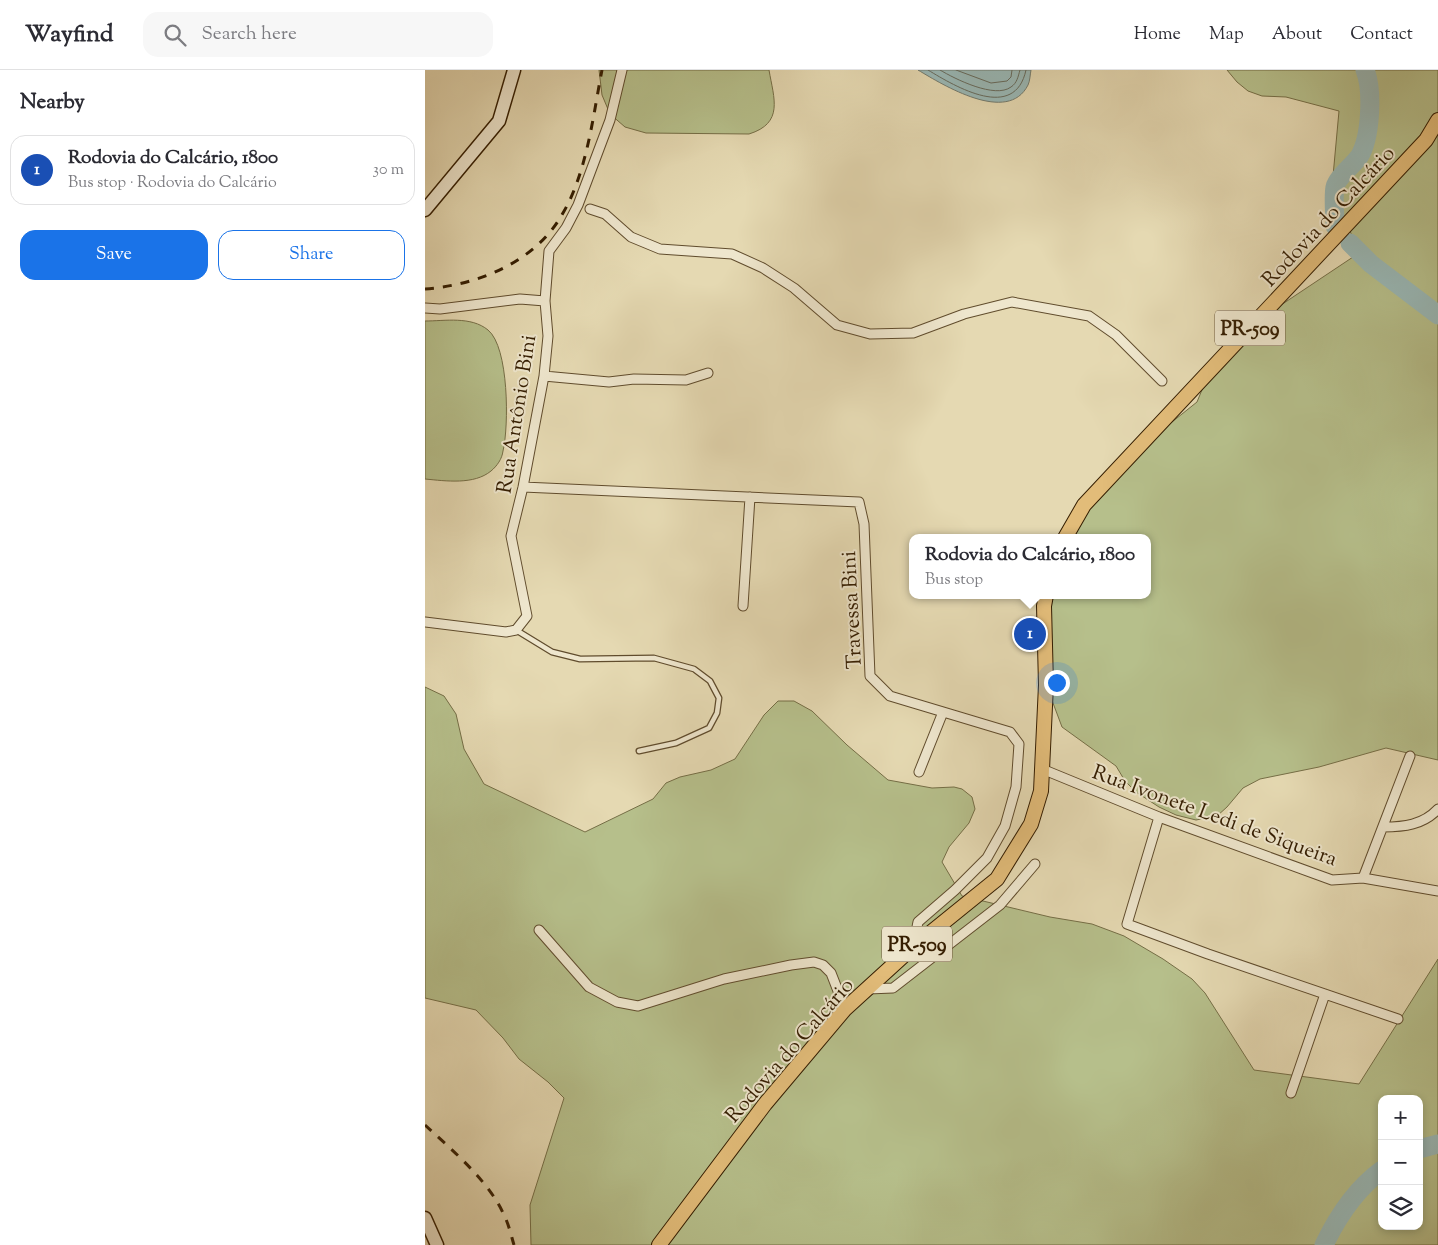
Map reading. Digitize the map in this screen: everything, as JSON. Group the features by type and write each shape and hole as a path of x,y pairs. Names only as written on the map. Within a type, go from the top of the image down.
{"main road":[{"name":"Rodovia do Calcário","path":"1067,534 1084,505 1426,140 1438,120"},
{"name":"Rodovia do Calcário","path":"659,1245 765,1104 845,1010 913,947 997,879 1031,824 1041,791 1046,685 1045,599"}],"street":[{"path":"425,210 499,121 513,70"},
{"name":"Rua Antônio Bini","path":"516,630 527,616 511,536 523,487 544,376 548,336 545,301 549,251 566,228 578,205 610,120 622,70"},
{"path":"590,209 605,214 631,237 660,249 732,254 763,268 794,288 837,325 870,334 913,333 964,314 1012,302 1089,316 1116,335 1162,381"},
{"path":"425,308 440,309 520,299 545,301"},
{"path":"544,376 609,382 634,379 686,380 709,373"},
{"name":"Travessa Bini","path":"523,487 859,502 864,524 870,676 890,696 1010,732 1019,744 1016,787 1005,826 987,858 955,890 918,922 913,947"},
{"path":"743,606 750,497"},
{"path":"425,622 506,632 516,630"},
{"path":"919,772 943,712"},
{"path":"1363,878 1410,756"},
{"name":"Rua Ivonete Ledi de Siqueira","path":"1042,769 1159,817 1332,880 1363,878 1438,891"},
{"path":"1383,827 1402,828 1429,818 1438,809"},
{"path":"1159,817 1127,924 1208,954 1398,1019"},
{"path":"868,989 893,988 1000,905 1035,864"},
{"path":"539,930 589,987 617,1002 638,1006 723,979 815,962 823,965 831,973 845,1010"},
{"path":"1291,1093 1325,994"},
{"path":"425,1218 437,1245"}],"lane":[{"path":"516,630 551,652 580,660 653,658 694,669 710,680 719,698 717,713 709,728 676,743 639,751"}],"green space":[{"path":"599,70 769,70 774,109 768,123 749,134 646,133 625,127 610,114 602,95"},
{"path":"1227,70 1438,70 1438,760 1386,748 1319,767 1260,779 1243,788 1217,816 1196,820 1176,815 1159,807 1136,792 1125,781 1116,766 1062,727 1050,695 1050,599 1151,599 1151,534 1072,534 1091,506 1143,451 1172,422 1197,402 1206,380 1270,310 1284,303 1359,253 1332,187 1339,111 1286,97 1262,96 1248,91"},
{"path":"458,320 474,323 488,330 495,339 500,353 506,388 506,424 503,451 500,460 493,469 476,478 459,481 425,479 425,321"},
{"path":"425,687 444,696 456,714 464,749 484,784 585,832 653,799 666,783 680,777 711,770 735,759 764,715 778,701 794,701 812,711 847,745 888,780 932,788 954,787 962,789 972,797 975,809 969,823 949,847 942,862 962,896 1050,917 1092,924 1124,936 1163,959 1192,979 1205,993 1254,1070 1359,1084 1438,959 1438,1245 531,1245 530,1205 564,1098 548,1082 519,1059 503,1038 476,1010 425,998"}],"water":[{"path":"918,70 1031,70 1028,85 1019,96 1006,102 991,102 959,92"}],"waterway":[{"path":"1335,226 1334,201 1336,183 1359,157 1366,138 1370,101 1368,79 1365,70"},
{"path":"1350,243 1371,264 1438,315"},
{"path":"1423,1148 1438,1144"},
{"path":"1324,1245 1335,1224 1349,1204 1378,1173"}],"railway":[{"path":"425,289 465,282 504,268 521,258 551,230 571,197 584,162 602,70"},
{"path":"425,1125 458,1155 489,1190 506,1219 514,1245"}],"place":[{"name":"Rodovia do Calcário, 1800","path":"1030,634"}]}
